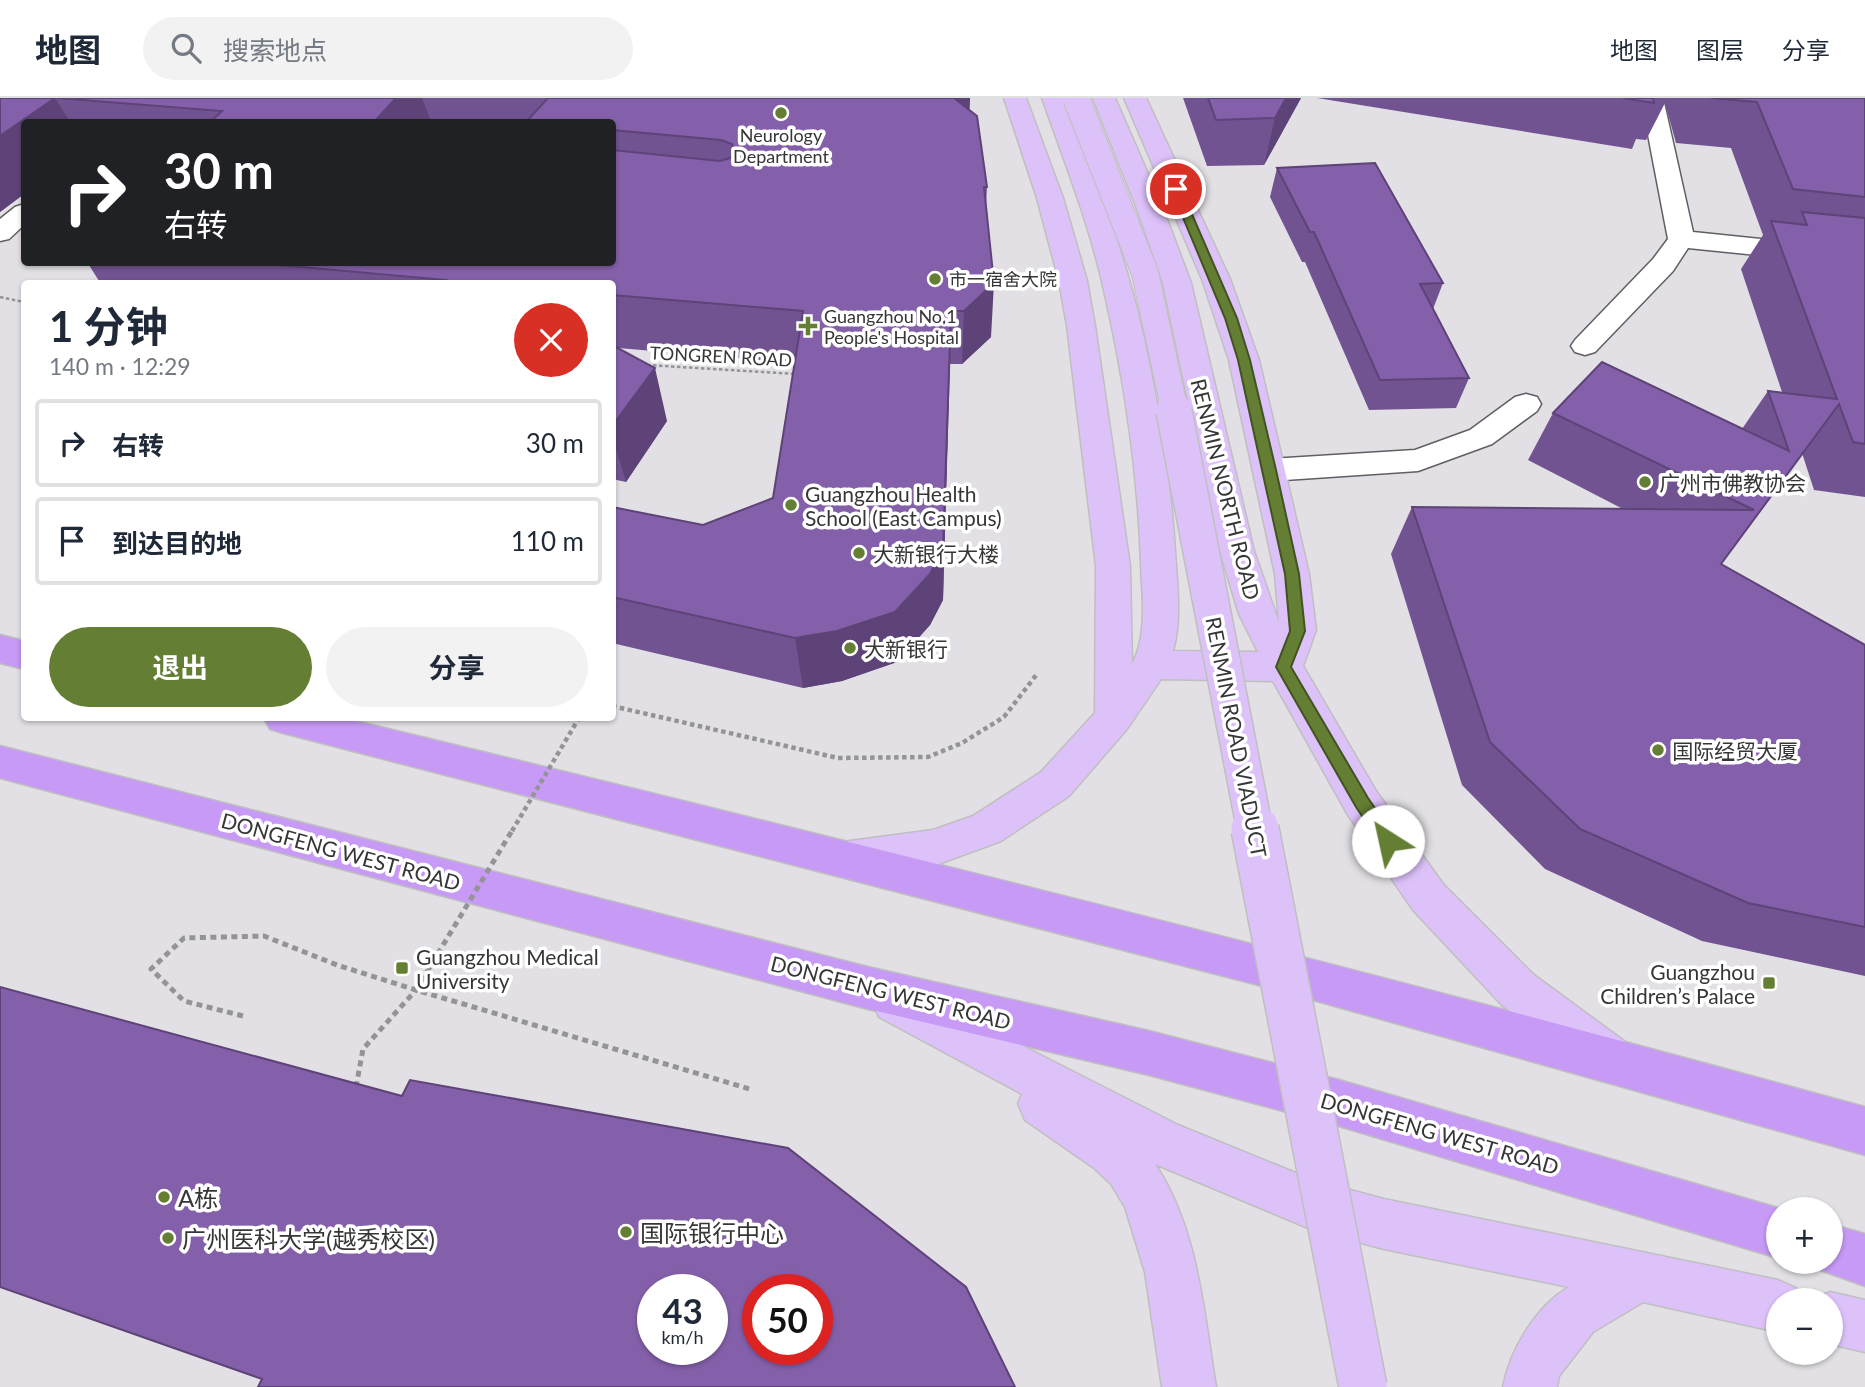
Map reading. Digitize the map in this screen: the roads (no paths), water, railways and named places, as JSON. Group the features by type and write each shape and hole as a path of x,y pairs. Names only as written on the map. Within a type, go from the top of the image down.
{"highway":[{"path":"0,649 21,653"},
{"path":"295,721 850,859 1610,1058 1865,1131"},
{"name":"DONGFENG WEST ROAD","path":"0,762 868,988 1149,1054 1339,1103 1766,1229"},
{"path":"1843,1253 1865,1260"}],"main road":[{"path":"1015,98 1049,198 1073,281 1092,392 1113,566 1114,718"},
{"path":"850,859 933,848 987,829 1055,784 1114,718 1151,665 1159,637 1156,516 1138,393 1119,294 1088,192 1053,98"},
{"name":"RENMIN ROAD VIADUCT","path":"1076,98 1145,273 1157,326 1363,1387"},
{"name":"RENMIN NORTH ROAD","path":"1104,98 1149,205 1177,283 1237,551 1257,614 1284,667 1362,803 1428,897 1518,990 1610,1058"},
{"path":"1135,98 1216,279 1244,360 1292,574 1298,631 1284,667 1151,665"},
{"path":"868,988 1161,1143 1313,1205 1384,1224 1639,1275 1766,1304"},
{"path":"868,988 1082,1130 1127,1166 1154,1212 1171,1279 1189,1387"},
{"path":"1531,1387 1534,1365 1574,1312 1639,1275"},
{"path":"1843,1321 1865,1326"}],"street":[{"path":"1585,346 1663,265 1681,239 1652,98"},
{"path":"0,233 21,215"},
{"path":"1681,239 1865,258"},
{"path":"1269,470 1418,460 1481,437 1526,404"}],"place":[{"name":"Neurology Department","path":"781,113"},
{"name":"市一宿舍大院","path":"935,279"},
{"name":"Guangzhou No.1 People's Hospital","path":"808,326"},
{"name":"广州市佛教协会","path":"1645,482"},
{"name":"Guangzhou Health School (East Campus)","path":"791,505"},
{"name":"大新银行大楼","path":"859,553"},
{"name":"大新银行","path":"850,648"},
{"name":"国际经贸大厦","path":"1658,750"},
{"name":"Guangzhou Medical University","path":"402,968"},
{"name":"Guangzhou Children’s Palace","path":"1769,983"},
{"name":"A栋","path":"164,1197"},
{"name":"国际银行中心","path":"626,1232"},
{"name":"广州医科大学(越秀校区)","path":"168,1238"}]}
